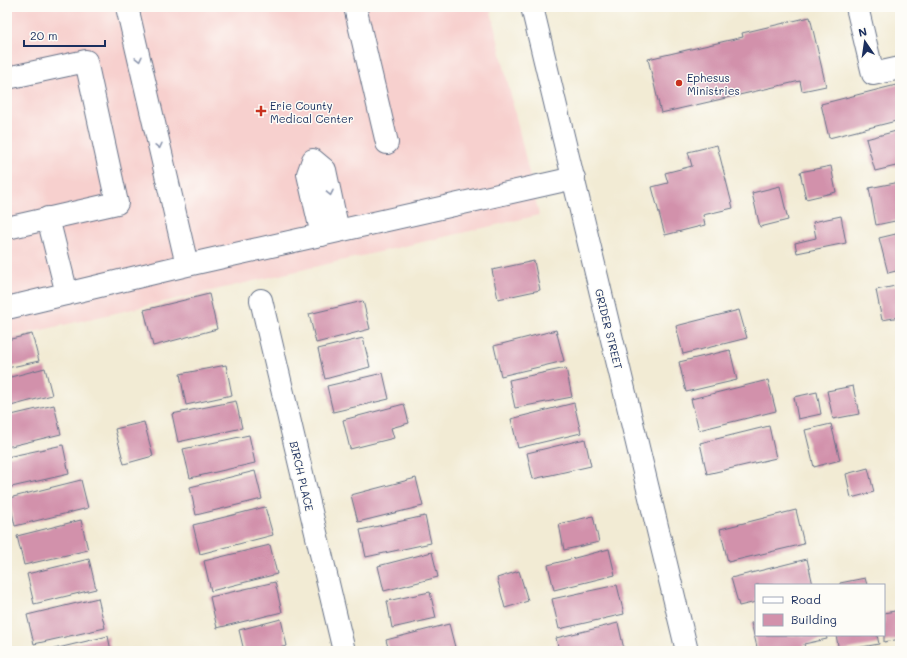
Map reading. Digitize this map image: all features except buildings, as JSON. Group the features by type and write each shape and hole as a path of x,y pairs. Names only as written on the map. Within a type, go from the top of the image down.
{"street":[{"path":"127,7 187,265"},
{"path":"355,7 387,143"},
{"name":"GRIDER STREET","path":"534,7 687,651"},
{"path":"857,7 873,74 900,68"},
{"path":"7,78 86,61 117,203 7,228"},
{"path":"313,160 325,170 330,233"},
{"path":"7,308 187,265 574,178"},
{"path":"48,218 67,294"},
{"name":"BIRCH PLACE","path":"261,300 344,651"}],"shaded area":[{"name":"Erie County Medical Center","path":"7,7 490,7 539,215 7,338"}],"place":[{"name":"Ephesus Ministries","path":"679,83"},
{"name":"Erie County Medical Center","path":"261,111"}]}
